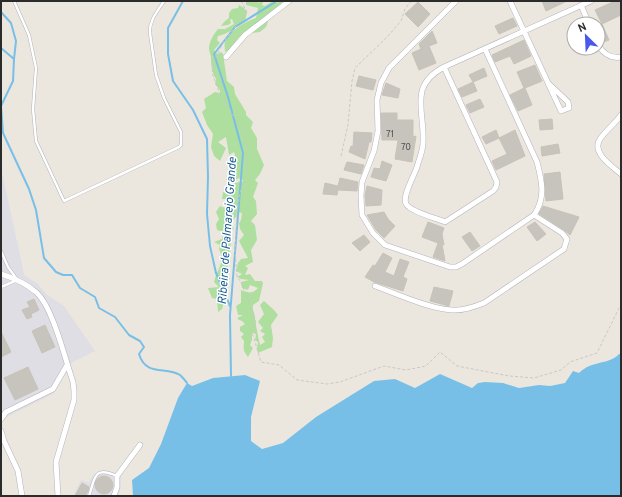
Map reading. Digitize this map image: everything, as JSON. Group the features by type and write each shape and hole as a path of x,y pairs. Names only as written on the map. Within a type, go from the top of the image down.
{"street":[{"path":"226,57 245,34 289,1"},
{"path":"456,1 389,68 381,82 377,100 378,131 374,151 362,182 361,196 362,215 373,233 385,245 450,267 456,267 534,215 542,200 541,177 536,162 485,49"},
{"path":"510,1 524,31 548,83 561,111 569,108 568,102 548,83"},
{"path":"444,67 497,182 493,191 445,222 411,209 406,204 405,198 416,170 423,144 421,97 426,82 435,72 444,67 589,1"},
{"path":"581,5 586,16"},
{"path":"606,54 610,57 621,57"},
{"path":"621,115 600,139 598,145 599,153 621,174"},
{"path":"375,286 432,306 452,310 470,308 484,303 564,249 566,239 562,233 534,215"},
{"path":"1,274 18,279 38,294 43,301 52,321 74,391 71,414 56,462 58,496"},
{"path":"1,419 6,412 53,389 67,365"},
{"path":"1,431 18,471 22,496"},
{"path":"114,496 117,487 117,476 140,445"}],"lane":[{"path":"14,1 29,35 36,68 33,109 36,141 64,201 179,147 181,144 181,132 164,98 156,75 149,27 151,21 164,1"},
{"path":"1,251 12,273 18,279 1,287"},
{"path":"89,496 93,480 98,474 107,472 117,476"}],"path":[{"path":"241,1 247,12 225,40 215,58 212,73 220,94 244,133 248,153 247,170 240,193 237,211 237,277 241,282 256,324 252,332 261,362 279,365 297,380 327,384 340,382 384,366 406,370 426,366 440,352 457,366 509,376 534,378 561,370 570,362 598,353 621,304"},
{"path":"341,156 348,126 352,81 355,68 388,36 401,21 404,9 411,1"}],"shaded area":[{"path":"1,168 24,275 38,284 46,294 64,306 95,351 71,363 53,394 5,418 1,416"},
{"path":"105,470 116,473 121,477 121,487 118,496 73,496 81,480 89,483 93,475"}],"green space":[{"path":"246,1 256,1 259,3 260,1 263,1 262,5 265,6 273,1 277,3 280,1 290,1 272,11 266,27 260,32 239,37 229,50 225,52 225,43 230,34 243,24 256,18 258,8 246,5"},
{"path":"239,5 247,12 245,22 229,32 218,36 217,40 220,43 214,50 217,54 221,52 223,54 227,81 234,87 235,94 246,112 246,115 253,122 251,128 257,138 257,149 264,165 260,174 255,180 258,183 253,197 256,201 257,214 251,221 255,225 257,240 251,250 253,262 245,266 248,268 245,275 250,274 255,281 262,281 263,283 259,301 253,305 260,345 265,342 262,337 265,334 260,331 263,328 258,322 264,314 260,305 264,301 278,315 271,325 273,338 272,347 258,353 258,342 255,340 256,334 252,333 250,345 253,348 248,357 244,351 244,341 241,337 244,334 240,331 240,327 245,324 237,318 243,315 238,315 236,306 241,303 241,290 251,292 258,288 250,285 248,290 242,288 241,282 249,280 237,277 242,274 236,271 238,263 241,259 248,258 239,241 244,235 240,229 239,223 242,213 237,212 236,217 231,222 234,229 229,233 231,240 231,262 228,265 226,273 230,278 218,291 221,296 223,294 222,289 226,288 222,309 218,312 217,299 212,298 208,288 219,287 214,282 222,258 219,249 220,245 214,242 222,239 224,232 217,230 216,224 219,219 216,212 220,206 230,210 232,205 230,199 222,199 223,192 230,194 231,188 235,183 244,181 239,178 232,181 226,180 230,172 229,162 236,158 234,152 229,155 226,137 218,142 226,148 220,161 214,156 211,147 213,134 207,125 202,112 206,108 204,99 215,92 220,93 220,90 215,84 216,79 212,69 209,46 218,29 225,29 234,24 232,19 230,20 231,23 228,25 221,26 229,18 229,13 232,9 238,8"}],"water":[{"path":"621,354 621,496 133,496 132,480 149,468 161,444 178,398 187,383 192,386 213,378 245,375 260,381 251,417 251,441 262,449 283,443 316,417 374,381 395,379 415,388 440,374 472,388 478,383 485,382 503,383 519,388 539,385 550,386 565,383 573,371 579,373 589,366 610,360"}],"building":[{"path":"542,1 567,1 546,11"},
{"path":"615,1 621,1 621,15 606,22 606,16 598,16 595,10"},
{"path":"418,2 430,14 418,27 405,14"},
{"path":"513,18 517,26 499,34 495,26"},
{"path":"432,31 437,43 429,46 436,63 419,70 412,53 421,49 419,44"},
{"path":"606,33 609,40 606,41"},
{"path":"524,40 531,56 514,64 510,56 495,62 492,55"},
{"path":"535,65 542,81 525,88 532,105 518,111 510,95 524,88 517,72"},
{"path":"484,68 487,76 473,82 469,75"},
{"path":"359,76 376,80 373,90 356,86"},
{"path":"473,82 477,91 462,97 458,89"},
{"path":"386,83 400,89 398,98 382,95"},
{"path":"480,99 484,107 470,113 466,105"},
{"path":"381,113 397,113 397,120 413,120 413,137 416,136 412,162 395,159 398,140 382,140"},
{"path":"552,119 553,129 540,130 539,120"},
{"path":"496,130 499,138 486,144 482,137"},
{"path":"515,130 525,156 496,170 492,161 507,154 499,138"},
{"path":"354,132 372,133 371,142 369,142 365,159 349,152 351,146 353,147"},
{"path":"558,144 560,153 542,156 541,147"},
{"path":"382,161 392,165 386,181 371,177 374,168 380,169"},
{"path":"347,162 364,165 361,174 344,170"},
{"path":"560,172 563,199 546,201 544,174"},
{"path":"340,178 358,182 357,191 338,190 337,195 323,194 325,183 338,186"},
{"path":"367,186 382,190 381,205 366,206 365,195"},
{"path":"543,206 579,217 570,235 539,214"},
{"path":"384,212 395,226 384,238 376,230 367,215"},
{"path":"428,222 444,228 442,234 444,245 442,244 445,261 433,257 438,243 422,237"},
{"path":"535,222 546,234 537,241 527,227"},
{"path":"470,232 480,246 472,251 462,237"},
{"path":"364,235 370,242 360,251 352,243"},
{"path":"383,253 392,258 385,272 394,276 400,259 409,262 403,277 407,279 403,291 374,282 365,277 373,265 375,266"},
{"path":"434,287 453,291 449,306 430,301"},
{"path":"34,299 39,310 31,314 32,317 27,319 22,310 30,307 27,302"},
{"path":"45,325 55,347 42,353 32,331"},
{"path":"1,332 11,352 1,357"},
{"path":"28,367 38,389 15,400 4,378"},
{"path":"104,476 110,479 113,485 110,491 104,494 98,491 95,485 98,479"},
{"path":"82,483 89,487 88,491 85,496 75,496"}],"waterway":[{"path":"183,1 168,28 168,54 173,81 193,110 207,139 207,214 210,246 216,273 230,306"},
{"name":"Ribeira de Palmarejo Grande","path":"231,376 230,315 243,153 228,97 214,54 235,27 277,1"},
{"path":"1,12 11,23 16,41 14,59"},
{"path":"1,48 14,59 13,81 1,106 3,133 29,189 36,210 44,258 56,272 63,275 72,275 80,288 95,297 99,308 115,317 129,335 140,341 144,347 139,354 146,366 157,370 175,372 187,383"}]}
